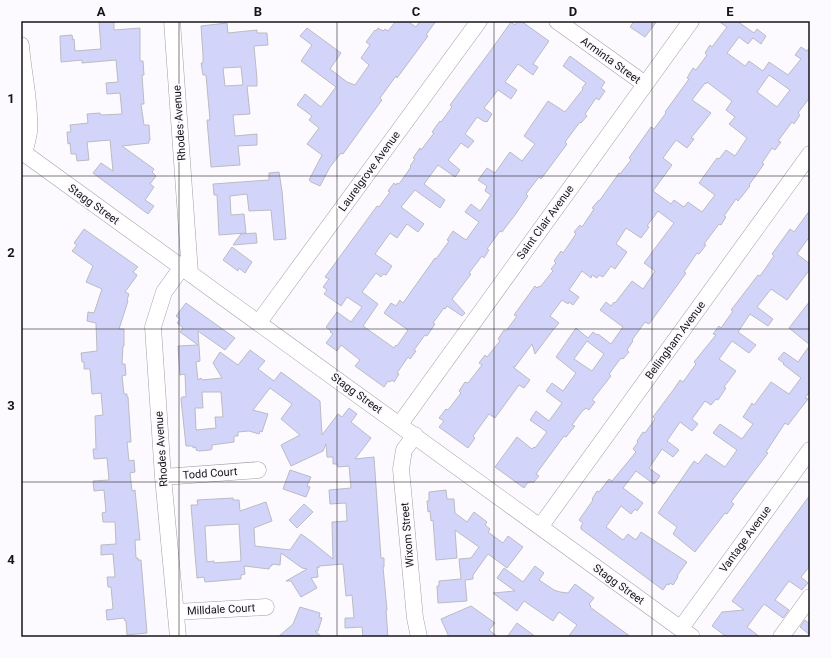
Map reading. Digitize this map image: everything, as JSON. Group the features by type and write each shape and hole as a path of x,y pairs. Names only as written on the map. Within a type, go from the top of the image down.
{"street":[{"name":"Rhodes Avenue","path":"172,21 186,270 164,292 153,327 163,477 178,637"},
{"name":"Laurelgrove Avenue","path":"259,322 479,21"},
{"name":"Arminta Street","path":"557,21 645,84"},
{"name":"Saint Clair Avenue","path":"400,424 691,21"},
{"path":"21,45 23,71 29,102 29,133 23,152"},
{"name":"Stagg Street","path":"23,152 400,424 686,633"},
{"name":"Bellingham Avenue","path":"540,526 810,154"},
{"name":"Wixom Street","path":"415,435 404,450 401,468 415,618 419,637"},
{"name":"Vantage Avenue","path":"686,633 810,450"},
{"name":"Todd Court","path":"163,477 258,470"},
{"path":"781,637 810,597"},
{"name":"Milldale Court","path":"176,612 266,607"}],"building":[{"path":"99,21 114,21 114,30 140,28 140,61 143,61 144,75 142,75 144,104 141,104 144,125 149,125 150,140 149,143 122,146 154,169 152,172 156,176 150,184 154,187 145,200 154,206 148,214 93,173 101,163 113,171 110,140 87,142 89,160 77,161 76,154 71,154 70,143 68,144 67,132 71,132 70,125 88,123 87,114 122,114 120,93 107,94 106,83 118,82 116,60 82,63 82,60 61,62 60,36 72,35 73,40 74,39 75,51 101,49"},
{"path":"396,21 407,21 416,27 420,21 436,21 426,35 428,36 380,98 382,100 343,154 341,153 330,167 320,186 311,182 309,180 322,155 307,144 319,128 309,120 312,116 297,105 305,94 321,107 336,87 301,61 312,45 300,36 307,28 341,53 330,69 347,82 355,85 369,65 361,58 370,45 366,42 375,30 376,31 378,28 383,31 385,29 388,31"},
{"path":"518,21 521,21 549,41 533,64 538,67 533,75 518,64 505,82 517,90 511,99 498,90 484,108 492,114 487,122 477,117 465,134 474,141 468,148 461,143 448,160 460,170 455,177 438,165 424,184 445,200 440,208 415,190 401,207 424,224 418,232 407,224 397,238 390,233 375,254 392,266 386,275 383,274 381,277 376,273 362,292 378,304 363,326 394,348 396,345 397,346 408,330 384,313 391,303 396,306 400,300 403,303 449,241 447,240 453,231 466,240 479,222 465,212 471,204 480,211 491,195 485,191 487,186 478,180 487,168 495,173 510,152 522,161 535,144 524,136 548,101 565,112 583,89 582,88 586,83 563,66 570,56 605,82 601,88 605,91 599,100 596,98 585,114 587,116 581,123 580,122 565,142 567,144 541,179 539,177 526,194 528,196 515,215 502,232 500,231 487,249 489,250 484,258 482,256 469,273 471,274 452,299 465,313 462,316 447,306 445,309 444,308 433,323 435,324 427,336 425,335 414,350 416,351 410,359 408,357 397,373 399,374 394,382 392,380 390,382 388,381 384,387 355,366 360,360 341,345 337,351 326,343 333,334 326,327 337,312 351,322 362,307 347,297 341,306 324,294 327,290 323,287 329,279 325,277 377,206 379,207 390,192 388,191 394,183 396,185 397,183 399,184 411,167 410,166 415,159 413,158 434,133 432,132 452,107 450,105 511,22 515,25"},
{"path":"634,21 657,21 645,37 630,27"},
{"path":"718,21 737,21 754,33 757,29 766,36 761,44 753,38 748,44 739,37 727,53 745,66 749,61 763,71 769,62 788,75 801,59 795,55 801,47 807,51 810,47 810,97 798,113 800,115 794,124 792,122 778,141 781,142 775,150 772,148 762,163 764,164 749,185 750,186 738,201 736,199 724,216 726,217 721,225 719,224 704,244 706,245 699,254 697,253 684,272 686,273 649,324 645,322 632,340 633,341 627,350 629,352 623,359 621,358 609,374 611,376 592,400 595,402 589,410 586,408 583,410 572,425 575,426 566,437 564,436 536,474 539,476 533,483 531,481 530,483 528,482 524,488 495,467 517,437 532,449 534,447 535,448 547,432 530,420 536,411 549,421 562,403 546,391 552,383 563,391 576,373 556,357 576,328 588,338 593,332 611,344 623,327 600,310 606,302 611,306 614,302 615,303 632,281 643,289 655,271 644,263 674,223 658,211 647,226 649,227 641,238 626,228 616,244 627,252 615,269 611,266 603,277 599,275 597,278 592,275 591,278 582,271 569,290 579,297 573,305 562,300 550,316 559,323 535,354 532,344 515,367 513,367 530,380 524,388 519,385 495,418 489,414 473,436 475,438 468,448 439,427 444,421 439,418 446,409 448,410 461,393 459,391 465,382 468,383 482,365 479,363 485,355 487,357 500,341 498,339 517,316 514,315 535,286 537,288 539,286 540,287 553,271 551,269 556,263 554,261 561,251 563,253 576,234 574,232 580,225 582,227 594,209 592,208 631,160 629,158 651,127 654,129 666,113 665,112 689,79 687,78 693,68 696,70 707,55 705,53 710,45 712,47 727,27","holes":["769,75 790,90 777,107 757,92","707,82 732,101 726,110 735,117 729,124 747,138 735,156 726,150 719,159 717,158 699,183 715,195 702,212 688,202 684,207 674,200 671,204 653,191 672,165 663,158 676,140 687,148 694,139 691,138 711,113 692,100 705,83 706,84","587,341 604,354 592,371 574,359"]},
{"path":"227,23 228,33 257,30 257,33 267,33 268,45 254,46 257,86 247,86 250,114 233,115 235,136 257,134 257,145 238,146 240,165 211,167 207,120 210,120 206,75 203,75 201,63 203,63 203,55 201,26","holes":["241,67 243,85 225,86 223,68"]},
{"path":"279,172 286,239 274,240 271,210 249,211 247,194 230,196 231,215 244,214 246,233 219,235 217,195 214,195 213,184 269,180 269,173"},
{"path":"810,210 810,236 797,254 810,264 810,269 787,300 771,289 757,307 773,319 768,326 750,314 738,332 756,345 749,353 732,341 719,359 736,371 724,387 726,388 718,400 716,399 711,405 705,401 692,419 698,424 692,431 680,422 667,441 679,450 673,457 662,449 649,468 660,476 654,484 636,471 623,488 643,503 637,511 635,509 631,514 621,506 606,527 623,540 628,534 636,540 641,532 687,562 677,576 678,577 673,585 670,583 669,585 667,584 663,590 581,529 583,523 579,520 593,500 592,499 597,491 599,492 609,479 612,481 636,452 633,449 643,432 645,433 655,419 653,417 680,380 683,382 696,364 694,362 716,335 713,334 719,326 721,328 733,311 731,310 758,275 760,276 774,256 772,254 790,229 794,232"},
{"path":"84,229 138,267 133,272 137,275 136,277 125,292 129,294 128,301 119,329 124,329 122,364 125,364 126,375 122,376 124,394 127,394 128,397 131,442 127,442 129,461 134,460 135,472 130,473 132,491 135,490 140,540 135,540 136,558 141,560 147,633 127,635 126,621 124,618 107,620 106,610 113,609 111,587 108,587 107,577 115,577 113,554 101,555 101,545 116,544 115,522 103,522 102,513 106,512 104,490 94,491 93,481 109,480 107,458 94,459 93,449 96,449 95,416 103,415 101,393 92,394 90,369 84,369 84,362 82,362 81,353 97,351 96,323 87,321 88,312 94,313 102,289 86,282 93,266 72,251 77,245 74,243"},
{"path":"256,233 257,243 233,245 241,234"},
{"path":"232,247 252,262 245,273 239,268 238,271 223,260"},
{"path":"810,301 810,345 789,328"},
{"path":"186,303 235,338 225,350 198,331 200,361 196,362 198,380 201,378 202,380 222,378 213,363 220,352 238,365 250,350 265,361 258,369 274,381 281,372 320,401 322,435 338,414 342,417 349,408 357,414 351,422 371,438 355,459 374,457 381,558 384,558 383,567 388,637 363,637 362,627 345,628 345,618 354,618 352,595 346,596 343,564 319,566 319,568 317,567 318,577 311,578 317,588 301,597 291,581 286,581 307,569 302,568 281,553 280,565 272,564 269,569 244,566 245,574 241,575 241,579 205,582 204,577 197,578 191,505 198,505 197,500 233,498 233,500 239,500 240,511 266,502 272,521 254,528 255,546 290,550 301,534 333,559 332,522 347,521 346,503 330,504 329,490 351,488 349,466 338,467 337,464 333,464 333,457 327,457 326,444 323,451 291,466 281,445 300,435 281,419 292,404 270,388 253,410 268,414 262,432 260,431 259,434 249,431 238,432 238,436 234,436 234,442 212,445 212,449 210,450 199,451 196,450 196,447 193,448 193,446 186,446 181,399 182,397 186,397 185,374 180,375 178,346 198,345 180,332 183,328 177,323 180,319 176,316","holes":["202,392 221,392 223,417 215,417 216,428 196,430 195,408 203,408","239,524 241,561 214,563 214,561 207,562 205,526"]},
{"path":"810,345 810,391 805,398 808,399 788,425 785,423 766,452 768,453 731,502 734,504 727,514 725,513 695,552 673,534 677,527 658,513 694,461 698,464 706,454 725,467 737,450 713,433 720,424 742,439 753,424 743,417 752,403 754,405 771,382 789,394 801,378 778,359 784,352 798,362"},
{"path":"290,470 311,477 307,486 310,487 306,497 283,489"},
{"path":"446,490 447,499 454,499 455,513 467,522 474,512 487,522 485,525 490,529 488,532 503,543 508,536 523,547 507,568 488,554 473,575 473,579 465,580 467,601 438,603 437,586 439,586 439,581 461,579 459,559 471,558 479,547 455,530 457,558 436,560 433,520 431,521 430,511 428,512 427,501 429,501 429,492"},
{"path":"810,495 810,566 801,577 808,583 802,590 789,581 775,600 789,610 783,618 764,604 747,627 760,637 727,637 712,626 722,612 744,610 732,601"},
{"path":"304,504 313,512 297,528 289,520"},
{"path":"535,566 544,573 539,580 554,590 568,593 575,584 594,598 589,604 591,606 590,607 631,637 568,637 577,625 559,612 553,621 524,601 517,611 493,593 515,591 497,578 504,568 523,582"},
{"path":"471,606 495,623 489,630 498,637 449,637 441,619"},
{"path":"300,607 320,613 319,617 322,618 318,631 315,631 322,637 278,637 293,624"},
{"path":"805,620 810,624 810,635 800,627"},
{"path":"517,623 536,637 507,637"}]}
